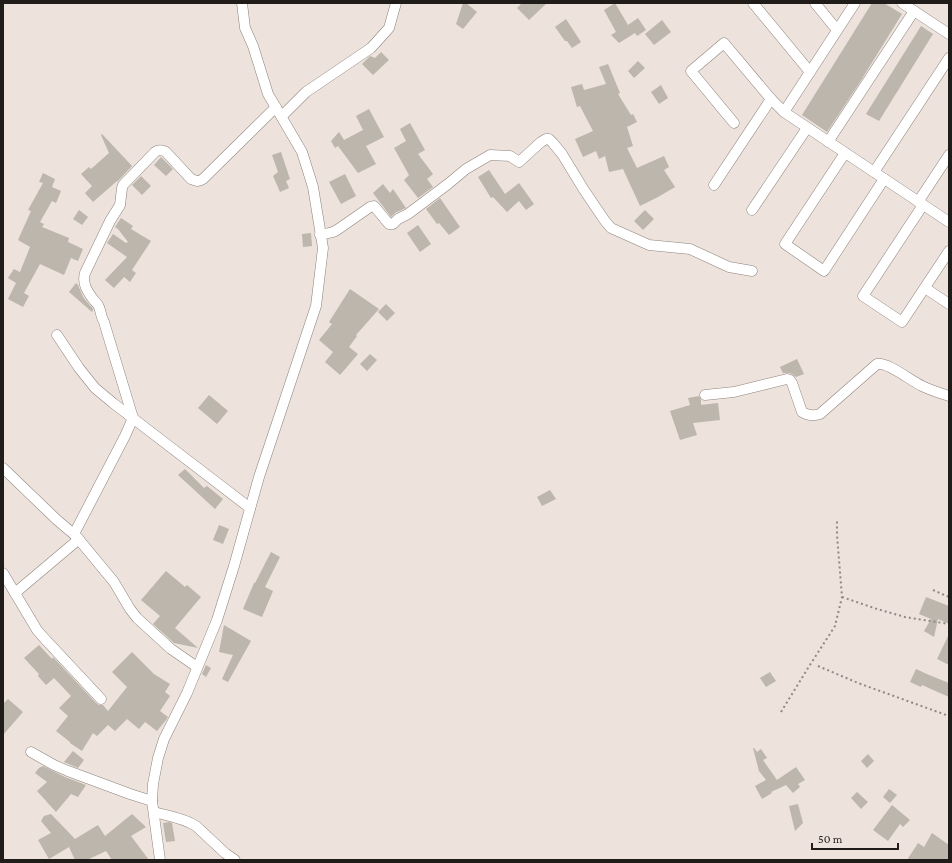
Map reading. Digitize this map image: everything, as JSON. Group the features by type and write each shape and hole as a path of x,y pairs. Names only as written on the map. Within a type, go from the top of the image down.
{"street":[{"path":"160,860 152,800 153,784 158,758 164,739 187,693 217,620 259,477 316,306 323,248 313,187 302,152 268,94 253,46 245,28 242,3"},
{"path":"282,116 306,92 371,48 389,28 396,3"},
{"path":"753,3 810,72"},
{"path":"815,3 837,30"},
{"path":"784,112 855,3"},
{"path":"902,3 949,34"},
{"path":"828,142 914,11"},
{"path":"734,123 691,71 724,43 771,99 784,112 949,222"},
{"path":"874,172 949,58"},
{"path":"714,184 771,99"},
{"path":"15,593 76,536 133,418 98,305 85,286 84,281 85,273 110,220 120,205 123,185 158,150 166,152 191,179 199,181 203,179 276,107"},
{"path":"752,210 807,128"},
{"path":"320,235 336,230 370,206 374,206 389,224 393,224 466,169 490,155 510,156 519,162 541,142 549,139 562,154 584,190 611,228 649,245 690,249 729,267 752,271"},
{"path":"845,153 784,244 824,271 884,179"},
{"path":"949,155 863,296 902,322 949,251"},
{"path":"925,288 949,304"},
{"path":"57,335 79,368 95,388 250,508"},
{"path":"706,395 734,392 787,379 792,383 800,410 808,415 820,414 877,364 881,363 889,366 921,386 949,396"},
{"path":"4,472 76,536 114,582 132,613 171,649 198,667"},
{"path":"3,573 44,638 101,699"},
{"path":"32,752 54,765 68,771 130,794 152,800"},
{"path":"154,812 186,820 192,823 235,860"}],"path":[{"path":"781,712 835,626 842,597 838,520"},
{"path":"933,590 949,597"},
{"path":"842,597 904,617 949,624"},
{"path":"818,666 858,683 949,716"}],"building":[{"path":"463,3 466,3 477,12 463,29 456,24"},
{"path":"522,3 547,3 529,20 517,8"},
{"path":"615,3 628,25 638,18 646,30 637,36 635,33 619,43 611,35 616,32 604,10"},
{"path":"872,3 884,3 902,14 827,132 802,115"},
{"path":"566,19 581,42 572,48 555,27"},
{"path":"662,20 671,32 654,45 645,34"},
{"path":"921,26 933,34 879,121 866,114"},
{"path":"381,52 389,60 373,75 362,64 370,56 375,58"},
{"path":"638,61 645,68 634,78 628,71"},
{"path":"608,64 620,93 618,94 637,122 627,127 633,146 627,148 637,168 664,156 669,167 664,170 675,187 640,206 623,169 609,172 605,156 599,159 596,151 583,157 575,139 593,131 580,106 577,107 571,87 582,84 584,90 606,84 599,67"},
{"path":"661,85 668,98 659,104 651,92"},
{"path":"369,109 384,137 366,146 376,164 358,173 338,146 335,148 331,141 339,132 344,140 363,130 356,116"},
{"path":"410,123 425,150 418,154 433,174 427,179 433,187 418,198 404,180 409,175 394,148 406,141 400,129"},
{"path":"102,134 132,166 117,182 93,202 85,193 92,186 81,174 89,167 91,169 109,153 101,135"},
{"path":"281,152 290,179 286,181 289,188 280,192 273,176 278,172 272,155"},
{"path":"161,157 173,169 166,176 154,165"},
{"path":"489,170 505,194 519,183 534,204 526,210 519,201 507,212 493,197 491,198 478,177"},
{"path":"43,173 55,179 52,187 61,191 56,203 52,201 40,222 44,224 42,227 69,238 68,242 83,249 78,261 71,258 64,275 40,264 24,293 29,296 23,307 8,299 16,283 8,278 14,269 20,272 30,247 18,240 31,211 28,210 43,183 39,182"},
{"path":"345,174 356,196 341,204 329,182"},
{"path":"141,176 151,186 142,195 132,185"},
{"path":"383,184 390,193 393,189 406,208 395,213 391,217 373,193"},
{"path":"440,198 460,227 449,235 439,223 437,224 426,209"},
{"path":"79,210 88,217 82,225 73,219"},
{"path":"645,210 654,219 643,230 634,221"},
{"path":"121,218 133,226 131,229 151,241 132,270 136,273 130,282 124,277 114,288 105,280 127,257 107,243 113,234 126,243 128,242 115,227"},
{"path":"418,225 431,244 420,252 407,233"},
{"path":"311,233 312,246 303,247 302,234"},
{"path":"76,283 83,297 93,309 92,312 69,292"},
{"path":"350,289 379,309 356,335 357,336 349,347 358,354 340,375 325,362 333,352 319,340 332,324 329,322"},
{"path":"386,304 395,313 387,321 378,312"},
{"path":"370,354 377,360 367,371 360,364"},
{"path":"797,359 804,374 796,377 789,373 783,373 780,367"},
{"path":"209,395 228,411 217,424 198,408"},
{"path":"699,396 701,405 718,403 720,420 693,423 697,435 680,440 670,411 690,405 688,398"},
{"path":"185,469 204,488 207,486 223,499 215,509 178,475"},
{"path":"550,490 556,499 542,506 537,497"},
{"path":"219,525 229,529 223,544 213,540"},
{"path":"271,552 280,557 265,587 273,591 262,617 243,609 254,583"},
{"path":"166,571 185,587 187,585 201,597 175,628 198,648 174,643 153,624 160,616 141,600"},
{"path":"926,597 949,606 949,624 938,619 934,637 924,631 931,619 919,614"},
{"path":"224,625 251,641 228,682 222,679 233,655 219,652"},
{"path":"949,634 949,665 937,659"},
{"path":"39,645 52,659 53,657 96,703 103,705 108,711 127,687 112,672 132,652 154,674 170,684 165,692 170,696 160,711 168,717 157,731 145,722 139,729 127,719 115,731 108,725 97,736 93,733 82,751 56,731 68,716 59,708 71,696 54,678 46,685 38,676 39,674 24,658"},
{"path":"206,665 211,668 206,677 202,674"},
{"path":"916,669 949,683 949,697 922,685 921,687 910,682"},
{"path":"770,672 776,681 766,687 760,678"},
{"path":"8,699 23,712 3,735 3,704"},
{"path":"753,748 757,752 761,749 767,758 763,760 777,780 796,767 805,780 798,784 800,787 793,793 786,785 771,792 772,793 762,799 755,786 766,780 759,771"},
{"path":"73,751 84,760 78,768 64,762"},
{"path":"868,754 874,761 867,768 861,761"},
{"path":"43,766 86,785 78,797 71,794 56,812 37,791 47,782 35,773"},
{"path":"889,789 897,795 890,803 883,797"},
{"path":"857,792 868,802 861,809 851,798"},
{"path":"798,804 803,823 795,831 789,806"},
{"path":"892,805 910,820 903,827 900,824 888,841 873,830"},
{"path":"51,814 75,839 98,825 105,836 132,814 146,827 131,836 149,860 112,860 106,851 87,860 75,860 69,847 49,859 38,840 51,833 41,821 44,816"},
{"path":"163,823 172,823 175,841 166,842"},
{"path":"932,833 949,845 949,860 907,860 918,843 924,847"}]}
